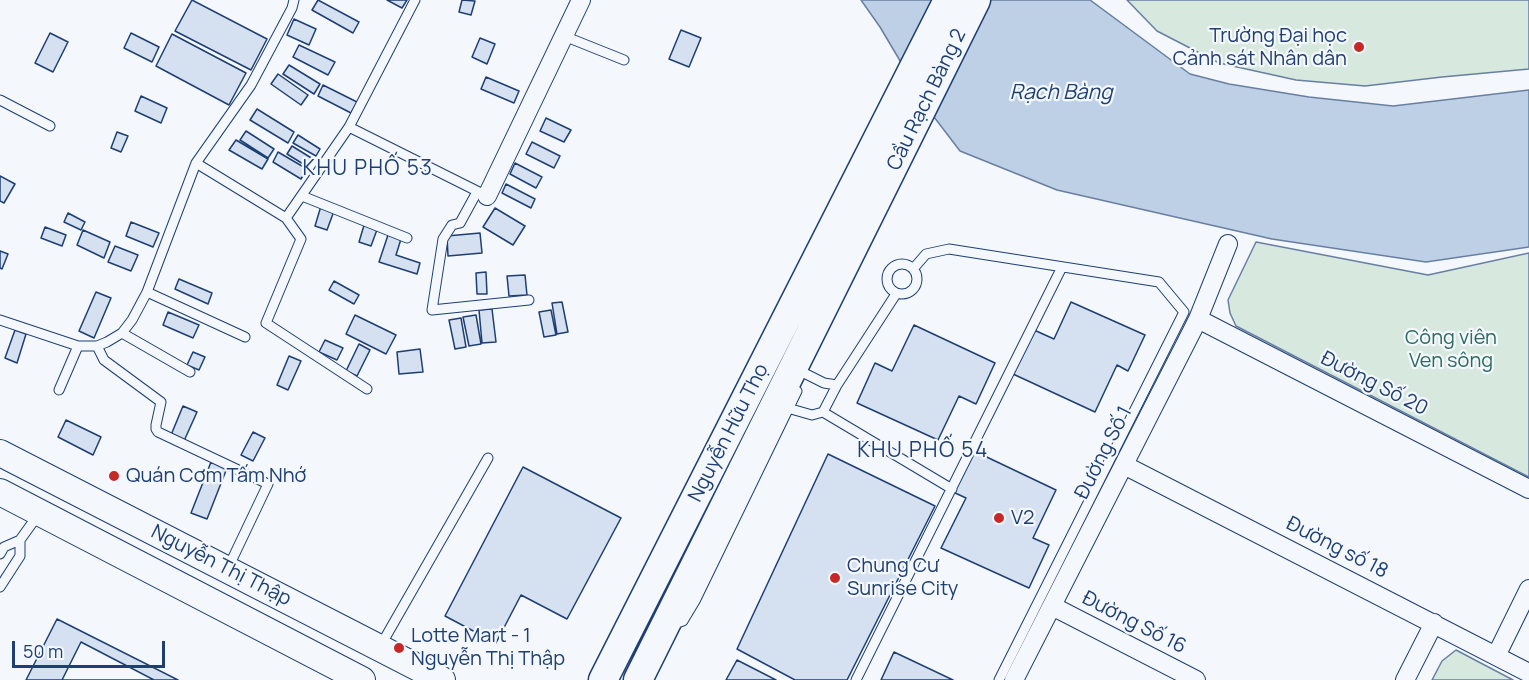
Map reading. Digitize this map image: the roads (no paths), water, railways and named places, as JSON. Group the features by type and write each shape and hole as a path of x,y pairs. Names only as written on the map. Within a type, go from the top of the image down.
{"main road":[{"name":"Cầu Rạch Bàng 2","path":"866,193 948,0"},
{"name":"Cầu Rạch Bàng 2","path":"866,193 976,0"},
{"name":"Nguyễn Hữu Thọ","path":"638,680 664,628 750,473 783,406 866,193"},
{"name":"Nguyễn Hữu Thọ","path":"603,680 866,193"},
{"name":"Nguyễn Thị Thập","path":"0,453 442,680"},
{"path":"39,513 56,481"},
{"name":"Nguyễn Thị Thập","path":"0,492 362,680"}],"street":[{"path":"482,194 581,0"},
{"name":"Đường Số 1","path":"1014,680 1124,465 1228,243"},
{"name":"Đường Số 20","path":"1184,333 1529,489"},
{"name":"Đường số 18","path":"1124,465 1529,672"},
{"path":"1496,656 1529,589"},
{"name":"Đường Số 16","path":"1052,606 1196,680"},
{"path":"1405,680 1434,623"}],"lane":[{"path":"0,320 78,346 97,345 122,333 147,292 196,163 251,85 292,8 294,0"},
{"path":"286,218 349,127 415,0"},
{"path":"564,36 624,60"},
{"path":"0,100 50,126"},
{"path":"349,127 482,194 460,223 452,225 443,239 432,310 529,300"},
{"path":"196,163 286,218 301,239 266,323 367,389"},
{"path":"302,196 407,238"},
{"path":"913,269 926,254 949,249 1159,282 1184,312 1184,333 999,680"},
{"path":"899,264 907,265 917,275 917,283 914,290 896,294 888,286 887,273 899,264"},
{"path":"856,680 1062,267"},
{"path":"147,292 245,337"},
{"path":"823,412 837,385 896,294"},
{"path":"122,333 190,372"},
{"path":"97,345 104,360 160,401 162,404 156,426 158,432 268,484 227,569"},
{"path":"59,390 78,346"},
{"path":"800,365 824,383 837,385"},
{"path":"783,406 812,415 823,412 952,489"},
{"path":"380,648 488,458"},
{"path":"0,554 4,547 20,540 39,513"},
{"path":"0,588 20,556 20,540"}],"water":[{"name":"Rạch Bàng","path":"861,0 1090,0 1190,74 1229,84 1309,97 1393,106 1529,90 1529,247 1426,262 1272,239 1057,190 960,151 931,113 880,27"}],"place":[{"name":"Trường Đại học Cảnh sát Nhân dân","path":"1359,47"},
{"name":"Quán Cơm Tấm Nhớ","path":"114,476"},
{"name":"V2","path":"999,518"},
{"name":"Chung Cư Sunrise City","path":"835,578"},
{"name":"Lotte Mart - 1 Nguyễn Thị Thập","path":"399,648"}],"district":[{"name":"KHU PHỐ 53","path":"368,169"},
{"name":"KHU PHỐ 54","path":"923,451"}],"park label":[{"name":"Công viên Ven sông","path":"1451,350"}]}
